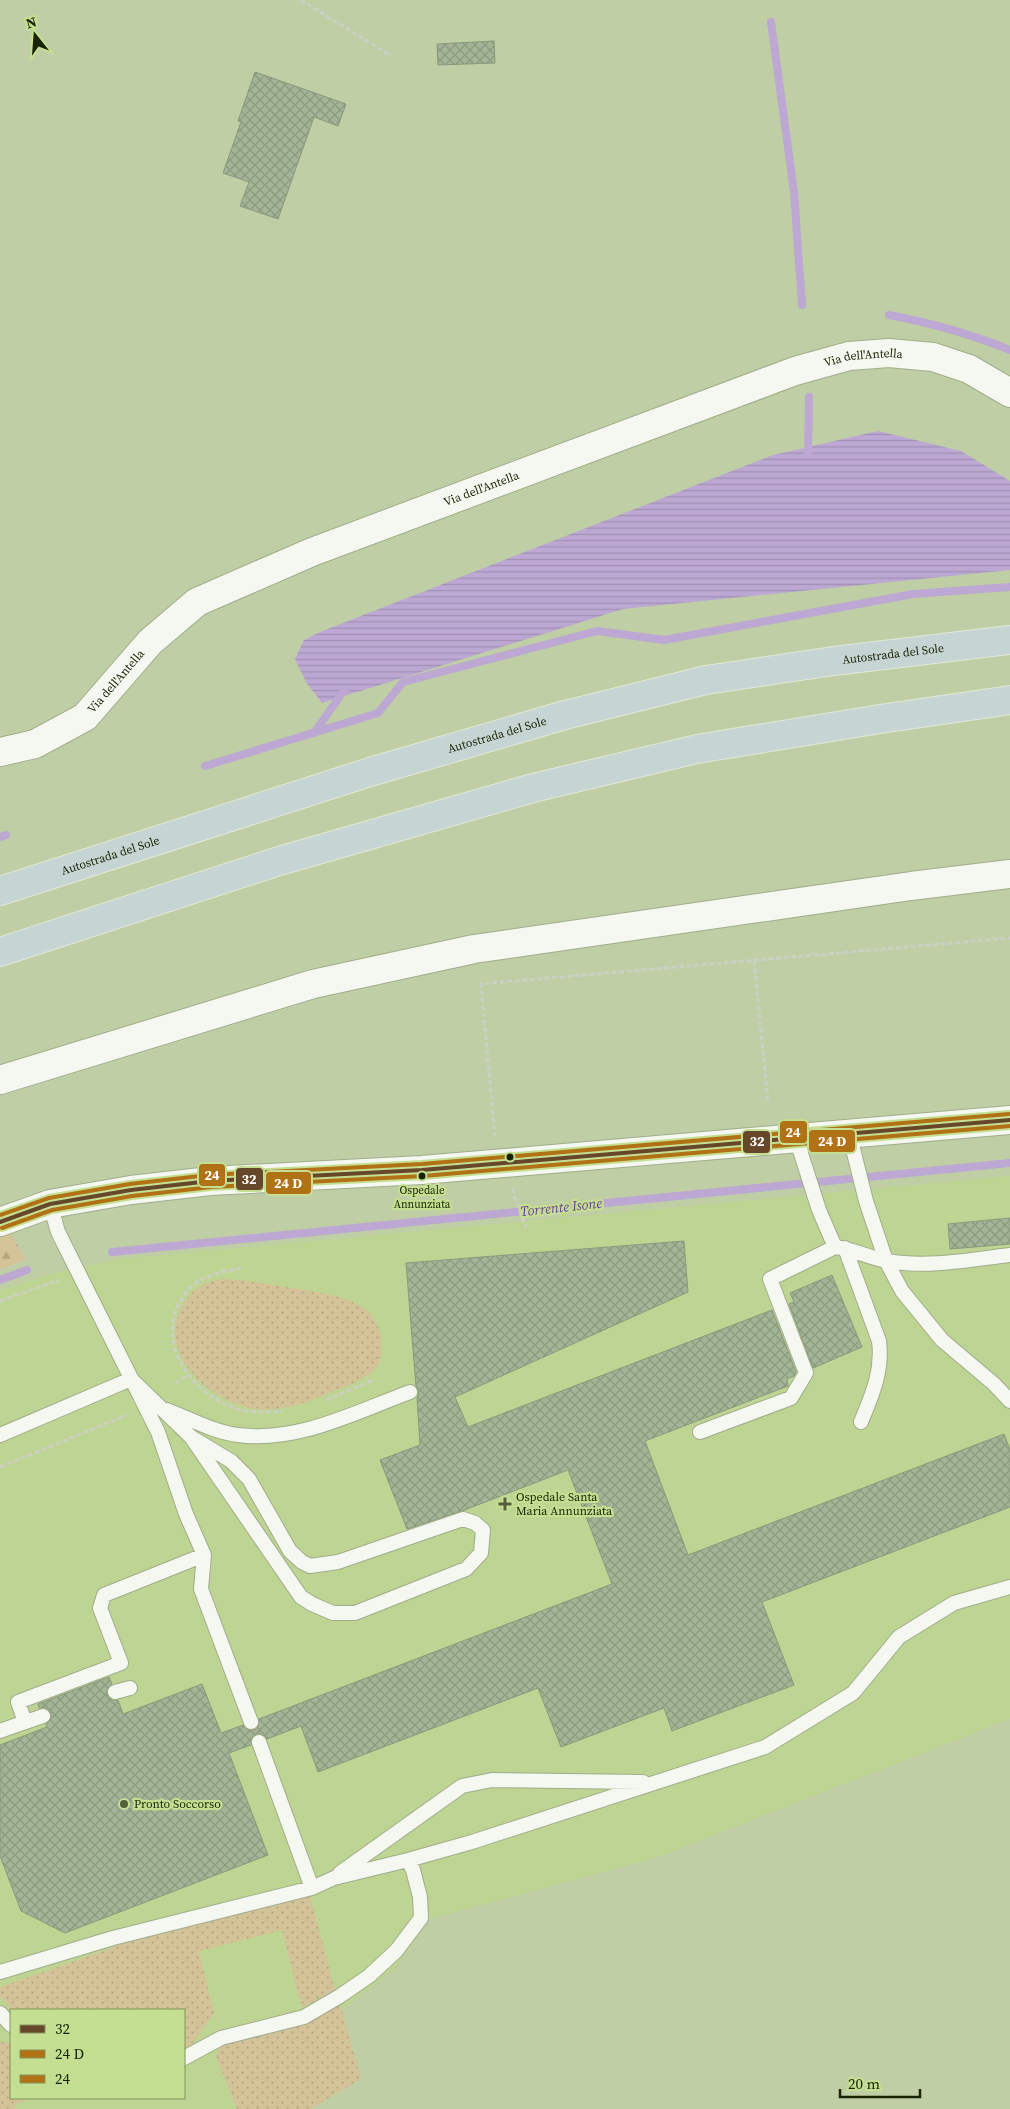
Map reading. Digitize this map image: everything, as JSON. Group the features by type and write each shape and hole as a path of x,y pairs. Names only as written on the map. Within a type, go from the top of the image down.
{"highway":[{"name":"Autostrada del Sole","path":"0,891 370,772 565,715 706,680 834,661 1010,640"},
{"path":"0,952 279,861 533,788 697,749 880,718 1010,700"}],"street":[{"name":"Via dell'Antella","path":"0,752 35,744 85,717 150,642 198,602 312,552 795,371 849,356 889,353 933,357 969,369 1010,393"},
{"path":"0,1080 313,984 474,949 912,886 1010,874"},
{"path":"0,1222 50,1204 131,1190 210,1181 422,1170 1010,1120"}],"lane":[{"path":"848,1134 866,1201 886,1261 902,1291 942,1340 994,1384 1010,1401"},
{"path":"796,1138 819,1210 840,1247 879,1341 881,1354 878,1383 861,1422"},
{"path":"50,1204 58,1232 158,1432 186,1514 204,1555 201,1589 251,1722"},
{"path":"700,1432 790,1398 806,1373 770,1279 840,1247 886,1261 923,1265 1010,1255"},
{"path":"131,1379 191,1436 231,1461 248,1479 290,1551 302,1562 310,1566 338,1562 463,1519 475,1523 483,1530 481,1553 466,1569 368,1610 355,1613 333,1613 301,1597 191,1436"},
{"path":"0,1435 131,1379"},
{"path":"159,1407 213,1429 237,1435 267,1437 290,1435 410,1392"},
{"path":"25,1722 18,1702 121,1663 100,1608 104,1595 204,1555"},
{"path":"0,1972 113,1938 312,1888 334,1878 408,1860 765,1747 853,1693 899,1636 954,1603 1010,1587"},
{"path":"115,1692 130,1688"},
{"path":"0,1731 43,1716"},
{"path":"259,1742 312,1888"},
{"path":"334,1878 462,1786 492,1780 656,1782"},
{"path":"185,2057 221,2038 304,2017 369,1976 396,1951 421,1918 420,1897 413,1870 408,1860"},
{"path":"0,2013 10,2025"}],"path":[{"path":"301,0 388,54"},
{"path":"495,1144 481,984 1010,938"},
{"path":"754,960 768,1101"},
{"path":"512,1188 526,1228"},
{"path":"241,1268 212,1276 194,1284 183,1295 173,1320 174,1341 180,1362 188,1375 205,1392 222,1402 242,1410 260,1412 289,1410"},
{"path":"0,1301 78,1272"},
{"path":"175,1383 188,1375"},
{"path":"319,1402 374,1380"},
{"path":"0,1467 129,1414"}],"shaded area":[{"path":"878,431 961,451 1010,481 1010,570 623,609 322,703 306,682 295,659 304,640 320,632 773,455"},
{"name":"Ospedale Santa Maria Annunziata","path":"1010,1176 1010,1719 655,1858 430,1919 394,1970 342,2010 361,2079 311,2109 0,2109 0,1290 45,1275 119,1259"}],"green space":[{"path":"7,1228 26,1259 0,1270 0,1232"},
{"path":"226,1279 256,1282 337,1296 365,1309 374,1318 378,1326 382,1345 379,1364 367,1376 352,1384 308,1401 283,1408 258,1409 239,1405 221,1397 205,1386 191,1372 181,1356 176,1339 177,1320 185,1301 193,1291 214,1281"},
{"path":"310,1896 335,1990 302,2008 282,1930 199,1951 214,2013 193,2043 185,2048 185,2009 11,2009 0,1996 0,1987 192,1922"},
{"path":"338,2004 342,2010 361,2079 311,2109 237,2109 216,2056 222,2043"},
{"path":"0,2042 10,2042 10,2099 29,2099 14,2105 16,2109 0,2109"}],"building":[{"path":"494,41 495,63 438,65 437,44"},
{"path":"255,72 346,104 338,126 314,117 278,219 240,206 249,182 223,173 241,122 238,121"},
{"path":"1010,1218 1010,1244 950,1249 948,1224"},
{"path":"684,1241 688,1292 455,1397 468,1427 772,1310 796,1372 794,1376 787,1379 788,1386 645,1441 688,1555 1004,1434 1010,1450 1010,1507 762,1602 794,1685 672,1731 664,1708 561,1747 538,1688 318,1772 301,1726 267,1739 261,1734 256,1734 252,1737 251,1745 229,1753 268,1855 65,1933 21,1911 0,1856 0,1745 47,1727 46,1724 51,1718 51,1713 45,1708 39,1708 38,1704 109,1677 112,1684 107,1689 107,1695 112,1700 118,1700 123,1714 202,1684 221,1733 243,1725 246,1729 254,1730 258,1727 259,1719 612,1584 568,1470 462,1511 407,1529 380,1460 420,1445 417,1398 419,1393 416,1386 406,1263"},
{"path":"832,1275 862,1347 813,1368 789,1304 794,1302 790,1293"}],"waterway":[{"path":"771,22 794,192 802,305"},
{"path":"889,315 951,329 1010,350"},
{"path":"808,455 809,397"},
{"path":"205,766 378,713 403,682 597,631 664,640 913,594 1010,587"},
{"path":"314,733 345,689"},
{"path":"0,837 6,835"},
{"name":"Torrente Isone","path":"112,1252 1010,1163"},
{"name":"Torrente Isone","path":"0,1280 27,1270"}],"transit line":[{"name":"24","path":"0,1215 49,1198 130,1184 209,1175 422,1164 1009,1114"},
{"name":"32","path":"0,1222 50,1204 131,1190 210,1181 422,1170 1010,1120"},
{"path":"2,1228 52,1210 132,1196 211,1187 423,1176 1010,1126"}],"place":[{"name":"Ospedale Annunziata","path":"422,1176"},
{"name":"Ospedale Santa Maria Annunziata","path":"505,1504"},
{"name":"Pronto Soccorso","path":"124,1804"}]}
